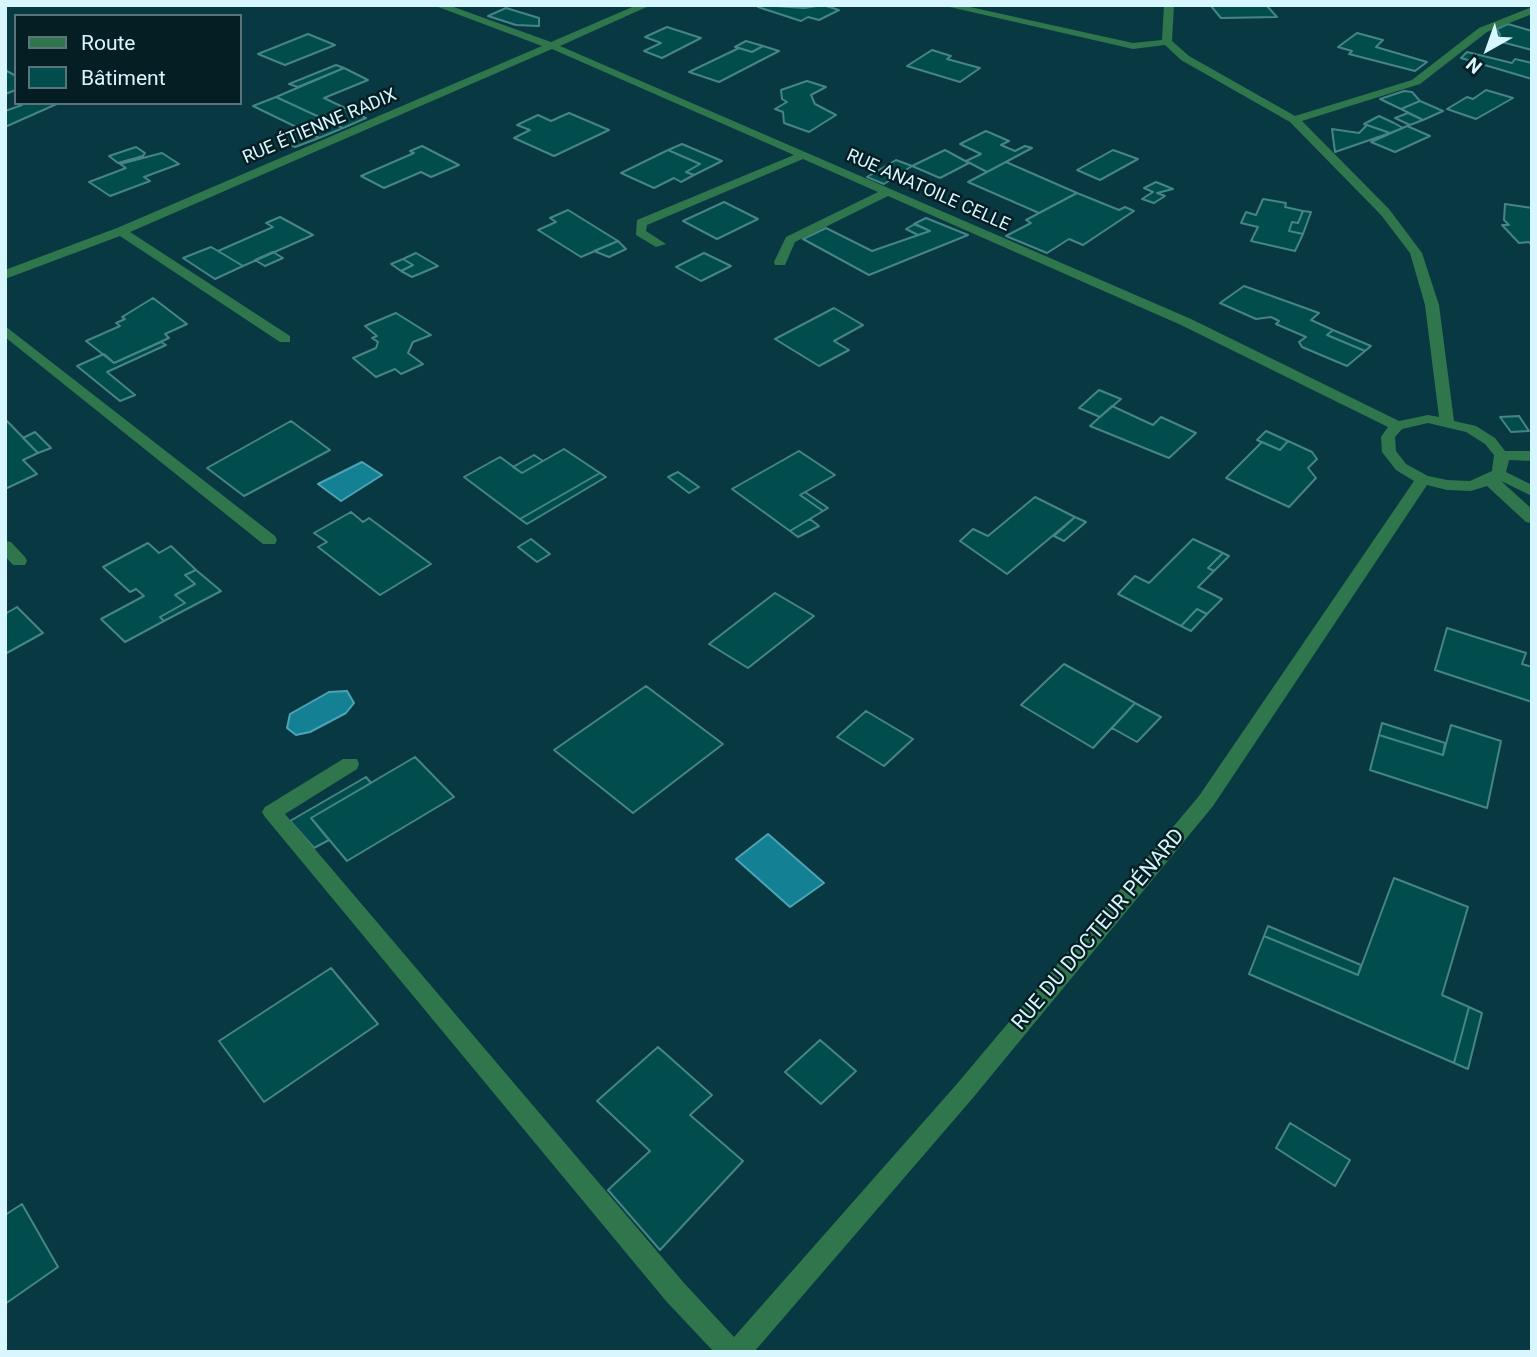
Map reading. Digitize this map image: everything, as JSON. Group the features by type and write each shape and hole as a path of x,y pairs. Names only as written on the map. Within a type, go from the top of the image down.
{"street":[{"name":"RUE ANATOILE CELLE","path":"438,5 555,47 1186,322 1397,426"},
{"name":"RUE ÉTIENNE RADIX","path":"5,275 121,230 555,47 586,29 646,5"},
{"path":"946,5 1133,46 1167,42 1185,58 1294,120 1385,212 1416,253 1432,305 1447,421"},
{"path":"1167,42 1169,5"},
{"path":"1294,120 1416,82 1483,30 1532,10"},
{"path":"660,244 640,232 641,223 804,155"},
{"path":"780,262 790,240 887,192"},
{"path":"121,230 285,340"},
{"path":"5,330 269,540"},
{"path":"1428,419 1447,421 1471,429 1490,441 1501,456 1502,465 1494,477 1471,486 1447,485 1423,479 1401,467 1389,452 1388,437 1397,426 1428,419"},
{"path":"1501,456 1532,456"},
{"path":"1494,477 1532,491"},
{"path":"1494,477 1532,518"},
{"name":"RUE DU DOCTEUR PÉNARD","path":"737,1352 955,1103 1206,801 1423,479"},
{"path":"5,546 19,561"},
{"path":"350,764 272,812 675,1292 731,1352"}],"water":[{"path":"362,462 382,475 341,501 318,484"},
{"path":"347,691 354,703 346,713 310,732 296,735 287,728 290,714 329,692"},
{"path":"768,834 824,883 790,907 736,859"}],"building":[{"path":"823,5 839,10 819,20 808,17 801,21 758,7 804,8"},
{"path":"1266,5 1277,17 1221,18 1211,6"},
{"path":"506,8 539,18 539,26 516,25 488,16"},
{"path":"1508,24 1532,31 1532,50 1494,40 1500,35 1497,29"},
{"path":"667,27 701,38 662,58 644,51 661,43 645,37"},
{"path":"1357,33 1383,40 1376,47 1427,62 1415,71 1349,54 1352,51 1338,47"},
{"path":"308,34 335,45 285,65 258,54"},
{"path":"746,41 763,46 752,52 735,47"},
{"path":"763,46 779,51 719,82 689,72 739,48 752,52"},
{"path":"932,50 951,56 947,59 980,68 960,82 907,66"},
{"path":"1467,52 1512,63 1515,59 1532,63 1532,79 1461,58"},
{"path":"336,65 344,68 298,87 289,84"},
{"path":"344,68 368,80 324,98 366,118 343,128 276,97"},
{"path":"5,70 14,75 14,91 5,94"},
{"path":"807,81 826,87 811,95 815,104 836,115 809,132 784,123 783,112 775,109 787,102 782,99 781,90"},
{"path":"1486,90 1513,98 1476,119 1447,109 1467,97 1473,99"},
{"path":"1404,91 1412,92 1420,101 1401,109 1380,99"},
{"path":"276,97 343,128 319,138 253,106"},
{"path":"1420,101 1443,111 1423,120 1401,109"},
{"path":"22,105 54,105 5,127 5,111"},
{"path":"569,113 609,130 554,156 514,138 530,130 517,125 538,115 551,121"},
{"path":"1408,113 1423,120 1410,125 1395,118"},
{"path":"1379,116 1403,128 1390,133 1364,124"},
{"path":"1367,125 1390,133 1335,152 1332,129 1359,133"},
{"path":"1407,126 1430,136 1395,152 1371,142"},
{"path":"301,129 319,138 295,147 278,139"},
{"path":"986,131 1009,141 1001,145 1015,151 1025,146 1032,148 987,172 966,161 981,154 960,144"},
{"path":"682,144 722,161 694,175 686,172 700,164 668,150"},
{"path":"422,146 459,165 431,177 421,172 384,188 361,176 414,153 410,151"},
{"path":"136,147 145,153 143,156 118,163 109,156"},
{"path":"668,150 700,164 686,172 694,175 681,182 674,178 654,188 621,173"},
{"path":"945,150 969,163 940,178 912,166"},
{"path":"1113,150 1138,159 1100,180 1077,170"},
{"path":"162,153 179,164 144,177 150,181 110,196 89,182 126,168 120,164"},
{"path":"896,160 912,166 884,184 867,177"},
{"path":"1006,162 1077,193 1039,213 968,182"},
{"path":"1156,182 1173,189 1157,193 1165,196 1154,203 1142,199 1153,192 1144,188"},
{"path":"1077,193 1119,210 1125,207 1134,211 1083,245 1069,239 1047,253 1006,236 1031,223 1026,220"},
{"path":"1263,199 1286,203 1285,207 1303,211 1298,223 1292,222 1289,231 1303,234 1295,251 1251,241 1258,227 1241,223 1246,212 1256,215"},
{"path":"724,202 758,219 717,239 683,221"},
{"path":"1505,204 1532,208 1532,246 1529,242 1519,243 1502,225 1509,225 1504,220"},
{"path":"568,210 618,241 581,257 538,230 556,222 550,218"},
{"path":"1303,211 1311,212 1303,234 1289,231 1292,222 1298,223"},
{"path":"280,217 313,235 243,266 218,251 273,227 266,223"},
{"path":"926,218 968,235 869,275 803,239 826,228 872,251 930,231 914,224"},
{"path":"915,224 930,231 918,235 906,229"},
{"path":"618,241 626,249 609,257 594,251"},
{"path":"211,247 243,266 215,279 183,258"},
{"path":"273,252 283,258 265,266 255,260"},
{"path":"416,253 438,266 412,277 401,271 413,265 403,259"},
{"path":"704,253 731,266 701,281 676,267"},
{"path":"403,259 413,265 401,271 391,264"},
{"path":"1244,286 1319,313 1311,320 1333,330 1327,335 1365,351 1347,366 1302,347 1299,342 1306,337 1276,324 1279,321 1271,317 1256,319 1220,303"},
{"path":"153,298 187,324 165,334 169,338 114,363 86,341 120,326 116,323 125,319 122,317"},
{"path":"834,308 863,325 834,341 849,350 819,366 775,339"},
{"path":"396,313 431,335 413,342 408,353 423,364 401,374 395,369 376,377 353,358 376,348 378,342 372,338 377,336 365,326"},
{"path":"1333,330 1371,346 1365,351 1327,335"},
{"path":"161,342 166,345 107,372 135,395 120,401 77,366 104,354 114,363"},
{"path":"1099,390 1121,399 1100,417 1079,408"},
{"path":"1112,406 1153,425 1161,417 1196,433 1169,458 1090,426"},
{"path":"1519,416 1529,431 1511,432 1500,417"},
{"path":"5,419 38,453 23,460 37,474 5,489"},
{"path":"291,421 330,450 244,496 207,468"},
{"path":"1266,431 1288,441 1280,450 1257,440"},
{"path":"35,432 51,448 38,453 23,438"},
{"path":"1288,441 1312,452 1317,459 1308,468 1316,478 1289,507 1226,478 1262,442 1280,450"},
{"path":"564,449 600,473 520,519 464,477 500,457 522,473"},
{"path":"799,451 835,475 800,495 823,511 790,531 732,489"},
{"path":"534,455 543,461 522,473 513,467"},
{"path":"678,472 699,487 689,493 668,477"},
{"path":"600,473 606,477 527,524 520,519"},
{"path":"805,492 828,508 823,511 800,495"},
{"path":"1035,497 1075,517 1007,574 960,541 973,529 988,536"},
{"path":"351,512 363,522 369,518 431,564 380,595 318,547 327,542 314,533"},
{"path":"1075,517 1086,522 1064,541 1054,536"},
{"path":"810,519 819,526 798,537 790,531"},
{"path":"531,539 550,554 537,562 518,547"},
{"path":"1193,539 1223,553 1208,568 1214,571 1198,587 1222,599 1207,614 1197,609 1181,626 1118,594 1135,576 1149,583"},
{"path":"148,543 159,553 171,546 196,570 185,575 195,584 175,595 185,603 160,617 164,621 125,642 101,619 144,596 136,589 130,592 103,567"},
{"path":"1223,553 1229,556 1214,571 1208,568"},
{"path":"196,570 221,591 164,621 160,617 185,603 175,595 195,584 185,575"},
{"path":"775,593 814,616 748,668 709,644"},
{"path":"17,607 43,633 5,654 5,614"},
{"path":"1197,609 1207,614 1191,631 1181,626"},
{"path":"1447,628 1526,653 1522,664 1532,667 1532,702 1435,670"},
{"path":"1064,664 1135,703 1093,748 1021,705"},
{"path":"646,686 723,744 633,813 554,750"},
{"path":"1135,703 1161,717 1137,742 1112,728"},
{"path":"866,711 913,739 884,766 837,737"},
{"path":"1382,723 1445,743 1443,755 1379,735"},
{"path":"1451,725 1501,741 1487,808 1370,770 1379,735 1443,755"},
{"path":"415,757 454,797 347,861 311,818"},
{"path":"366,777 371,783 311,818 329,840 314,848 290,821"},
{"path":"1394,878 1468,907 1442,995 1469,1007 1454,1063 1249,974 1264,936 1358,975"},
{"path":"1268,926 1361,965 1358,975 1264,936"},
{"path":"331,968 378,1024 264,1102 219,1041"},
{"path":"1469,1007 1482,1013 1468,1069 1454,1063"},
{"path":"820,1040 856,1071 821,1104 785,1072"},
{"path":"658,1047 712,1095 690,1115 743,1161 660,1250 608,1190 650,1151 597,1101"},
{"path":"1290,1123 1350,1160 1335,1186 1276,1148"},
{"path":"22,1204 58,1267 5,1304 5,1215"}]}
